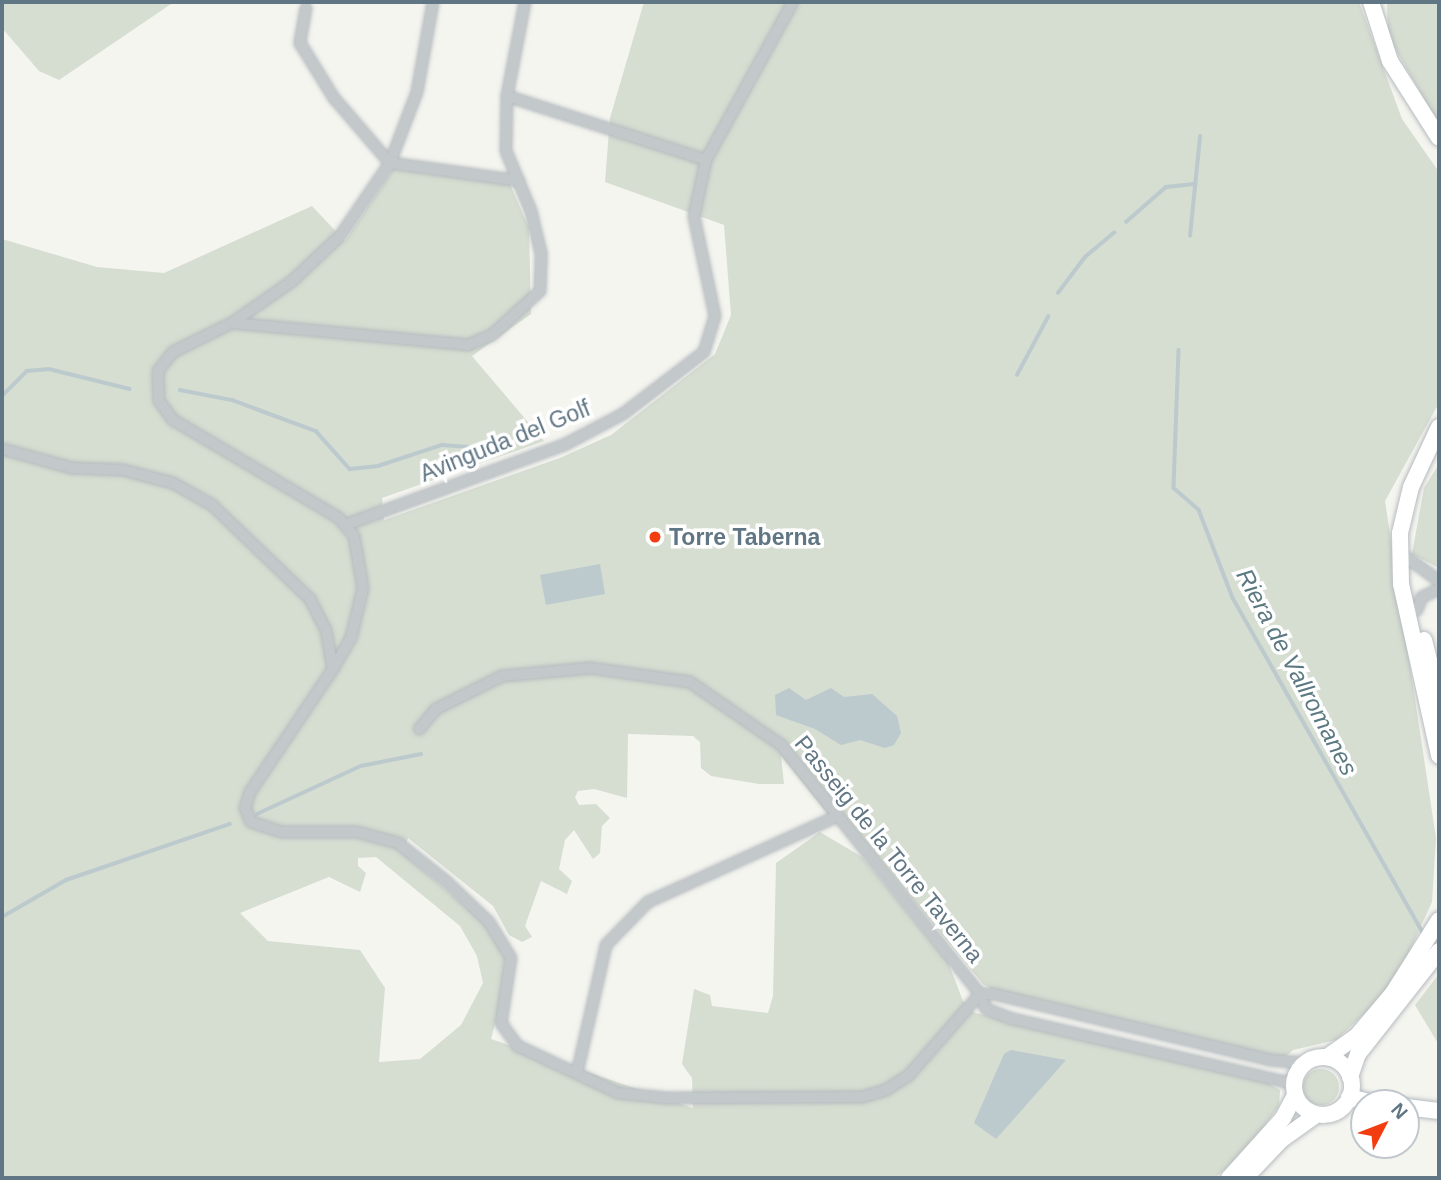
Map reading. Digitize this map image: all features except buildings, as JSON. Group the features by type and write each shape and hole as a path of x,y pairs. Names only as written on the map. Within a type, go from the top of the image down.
{"main road":[{"path":"1371,2 1390,61 1439,138"},
{"path":"1439,427 1403,511 1401,553 1401,584 1439,756"},
{"path":"1401,553 1439,701"},
{"path":"1245,1178 1281,1140 1316,1115 1337,1111 1349,1097 1350,1077 1358,1054 1420,969 1437,925"},
{"path":"1229,1178 1283,1118 1304,1063 1327,1057 1356,1037 1439,951"},
{"path":"1327,1057 1341,1064 1350,1077"},
{"path":"1294,1090 1305,1110 1316,1115"},
{"path":"1420,1109 1439,1111"}],"street":[{"path":"433,2 417,92 390,163 340,236 291,282 232,323 173,352 158,371 159,401 173,420 345,526 354,536 363,588 351,638 250,792 245,808 251,822 281,832 357,832 398,843 489,922 511,958 501,1023 504,1033 518,1046 618,1093 667,1098 862,1097 886,1090 909,1075 980,994"},
{"path":"232,323 468,345 492,335 540,291 541,253 519,181 506,151 507,96 525,2"},
{"name":"Avinguda del Golf","path":"345,526 566,444 623,414 704,352 715,316 694,216 706,160 793,2"},
{"path":"306,8 300,43 334,98 390,163 519,181"},
{"path":"507,96 706,160"},
{"path":"2,449 72,468 123,470 173,483 212,505 310,599 326,630 333,668"},
{"path":"1401,553 1439,582"},
{"path":"1417,610 1422,597 1439,589"},
{"name":"Passeig de la Torre Taverna","path":"419,729 436,709 502,676 591,668 690,682 781,745 980,994 986,1009 1012,1019 1294,1090"},
{"path":"577,1073 606,945 648,902 838,816"},
{"name":"Passeig de la Torre Taverna","path":"980,994 994,994 1270,1060 1304,1063"}],"shaded area":[{"path":"2,2 174,2 59,80 39,71 2,28"},
{"path":"644,2 1359,2 1402,119 1439,172 1439,403 1385,501 1436,838 1432,902 1393,987 1336,1040 1293,1050 1284,1058 996,992 983,984 843,816 834,822 781,756 784,784 759,784 711,776 701,768 700,742 693,736 628,734 627,798 594,789 578,791 575,797 579,805 596,804 610,818 602,826 600,853 593,859 574,830 565,840 559,869 572,881 567,894 541,881 525,926 532,937 522,942 509,935 493,906 408,838 403,853 483,922 505,958 503,994 491,1039 693,1108 692,1078 682,1064 694,989 710,995 712,1006 768,1013 773,996 776,863 820,832 862,857 948,962 963,1001 975,1013 1256,1076 1280,1090 1279,1106 1245,1151 1215,1178 2,1178 2,239 97,267 164,273 312,206 345,241 394,168 509,182 529,228 531,314 472,356 544,441 382,498 384,520 560,458 611,435 715,354 731,315 724,225 605,182 610,118","holes":["376,857 460,926 477,956 483,983 461,1025 420,1059 379,1062 385,988 360,950 268,941 240,913 329,877 360,892 366,873 358,866 358,858"]},
{"path":"1387,2 1439,2 1439,124 1388,37"},
{"path":"1439,464 1439,568 1412,554 1424,488"},
{"path":"600,564 605,594 546,605 540,575"},
{"path":"789,688 806,700 831,688 844,697 872,694 897,716 901,733 894,745 885,748 860,740 841,745 815,729 776,715 775,695"},
{"path":"1439,974 1439,1045 1415,1005"},
{"path":"1011,1050 1066,1060 996,1139 974,1123 1004,1054"},
{"path":"1321,1069 1334,1074 1339,1087 1334,1100 1321,1105 1308,1100 1303,1087 1308,1074"}],"waterway":[{"name":"Riera de Vallromanes","path":"1190,236 1200,137"},
{"path":"1126,222 1166,187 1194,184"},
{"path":"1058,293 1085,257 1114,233"},
{"path":"1017,375 1048,317"},
{"name":"Riera de Vallromanes","path":"1179,350 1174,488 1199,510 1233,598 1423,933"},
{"path":"2,396 27,371 49,369 130,389"},
{"path":"180,390 232,400 316,431 350,469 378,466 442,445 472,447"},
{"path":"257,814 361,766 421,754"},
{"path":"2,917 66,880 230,824"}],"place":[{"name":"Torre Taberna","path":"655,537"}]}
